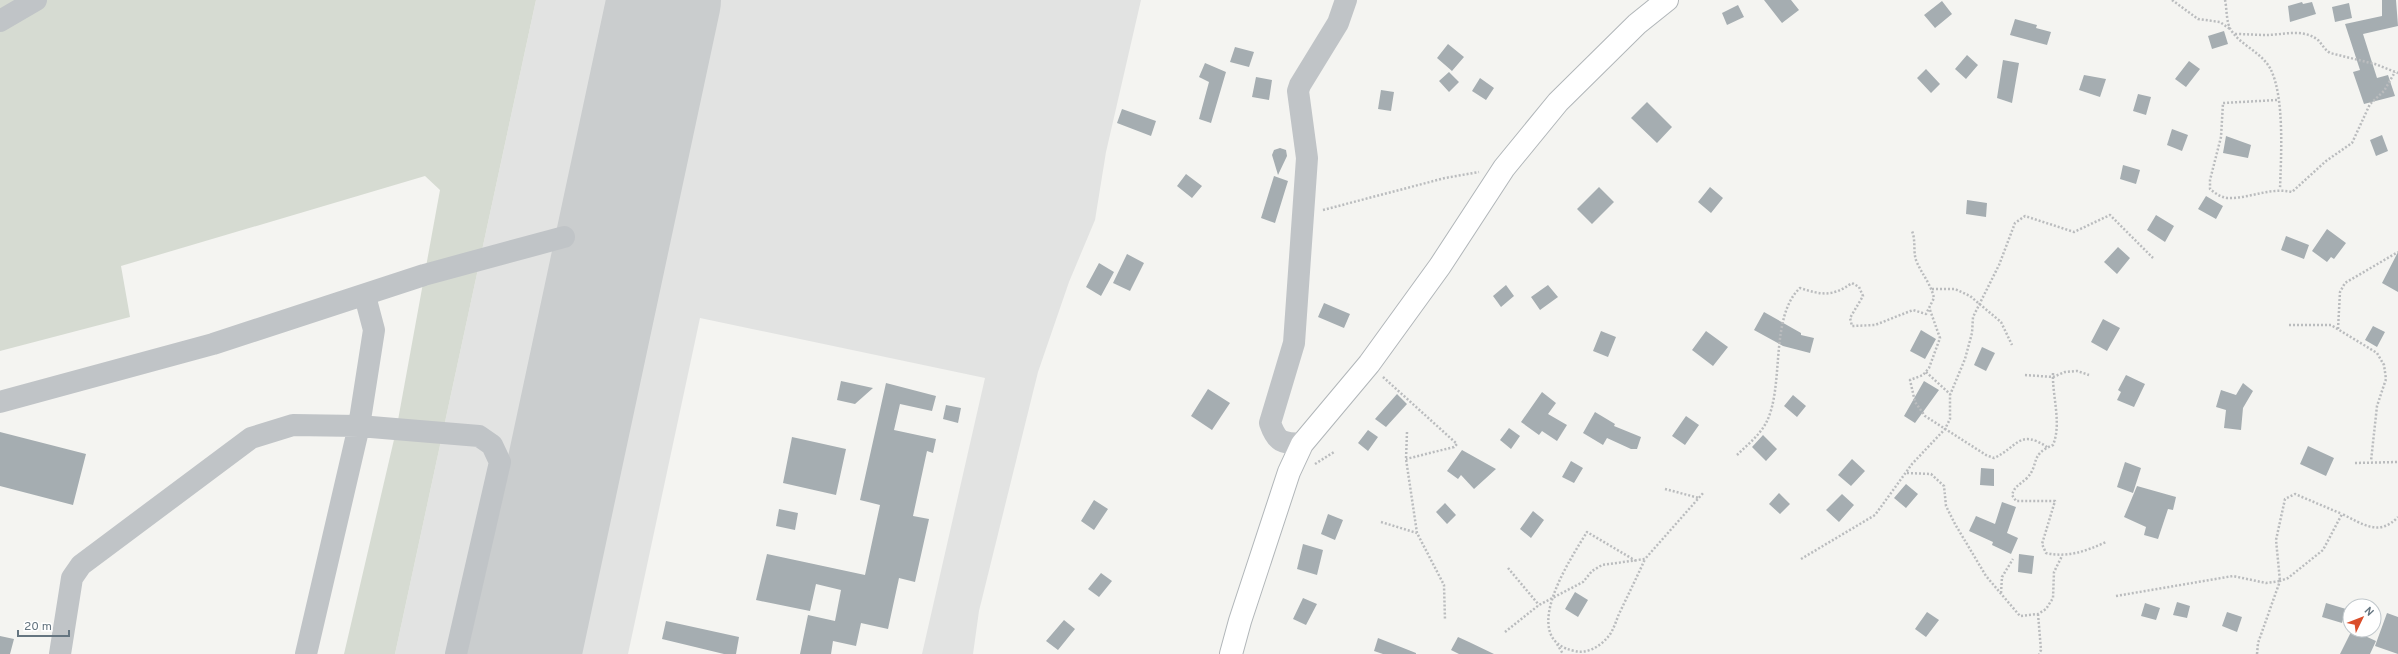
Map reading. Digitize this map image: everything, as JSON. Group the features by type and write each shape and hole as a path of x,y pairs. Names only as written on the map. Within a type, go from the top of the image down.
{"main road":[{"path":"1231,654 1289,472 1302,444 1369,364 1440,266 1504,168 1565,93 1637,24 1667,0"}],"street":[{"path":"0,21 36,0"},
{"path":"1302,444 1283,443 1274,434 1270,423 1294,343 1307,148 1298,91 1300,84 1338,23 1346,0"},
{"path":"0,402 213,344 365,296 424,275 564,237"},
{"path":"306,654 359,426 374,330 365,296"},
{"path":"60,654 72,578 81,565 251,438 293,425 359,426 478,436 492,445 500,462 456,654"}],"path":[{"path":"2172,0 2198,20 2220,22 2230,29 2255,50 2270,70 2278,100 2281,129 2280,189"},
{"path":"2225,0 2230,29"},
{"path":"2235,34 2266,35 2295,32 2306,34 2318,40 2330,53 2375,64 2396,72 2384,90 2370,104 2352,143 2326,161 2292,192 2280,189 2227,198 2210,189 2221,137 2223,103 2278,100"},
{"path":"1303,215 1445,178 1504,168"},
{"path":"1801,559 1875,515 1906,473 1945,429 1950,419 1950,395 1965,359 1972,333 1973,317 1999,265 2015,224 2025,216 2074,232 2110,215 2153,258"},
{"path":"1737,455 1758,435 1772,410 1782,332 1788,305 1793,294 1800,288 1823,295 1843,290 1852,283 1859,287 1863,296 1850,318 1852,326 1875,324 1913,310 1926,314 1930,310 1934,298 1932,289 1916,259 1916,242 1912,231"},
{"path":"2338,329 2340,292 2345,283 2398,252"},
{"path":"1932,289 1955,289 1970,296 1978,305 2001,322 2012,345"},
{"path":"1930,310 1940,338 1926,372 1910,380 1915,402 1925,416 1994,458 2017,441 2026,438 2047,447"},
{"path":"2290,325 2330,325 2377,353 2384,365 2386,379 2377,406 2372,461"},
{"path":"1369,364 1456,444 1454,447 1406,459"},
{"path":"2025,375 2053,377 2065,372 2077,371 2089,375"},
{"path":"1926,372 1950,395"},
{"path":"2053,373 2056,439 2054,444 2047,447 2036,457 2028,478 2015,487 2012,495 2016,501 2024,503 2055,500 2042,544 2046,553 2062,555 2073,554 2106,542"},
{"path":"1407,432 1406,459 1417,533 1444,585 1445,620"},
{"path":"2355,463 2372,461 2398,462"},
{"path":"1906,473 1931,474 1944,486 1946,506 1955,524 1986,576 2020,616 2038,614 2046,609 2053,598 2054,572 2062,555"},
{"path":"1665,489 1699,498"},
{"path":"1636,561 1587,532 1564,569 1552,599 1548,620 1550,633 1563,648 1576,652 1587,653 1608,638 1645,559 1704,492"},
{"path":"2257,654 2258,643 2280,581 2276,540 2285,499 2295,494 2373,528 2390,525 2398,517"},
{"path":"2116,596 2233,576 2266,583 2280,581 2288,578 2323,550 2342,514"},
{"path":"1381,522 1417,533"},
{"path":"1505,632 1539,605 1582,582 1592,571 1602,565 1645,559"},
{"path":"2001,593 2002,577 2013,559"},
{"path":"1508,568 1539,605"},
{"path":"2038,614 2041,650 2039,654"},
{"path":"1556,641 1563,654"}],"shaded area":[{"path":"0,0 536,0 395,654 344,654 396,431 440,190 425,176 121,266 130,317 0,351"},
{"path":"536,0 1141,0 1106,152 1095,220 1069,282 1038,372 979,611 973,654 922,654 985,378 700,318 628,654 395,654"}],"building":[{"path":"1764,0 1791,0 1799,10 1782,23"},
{"path":"2382,0 2396,0 2398,26 2363,34 2377,78 2388,75 2395,96 2364,104 2353,72 2360,70 2345,24 2382,16"},
{"path":"1942,1 1952,14 1935,28 1924,15"},
{"path":"2302,2 2303,4 2312,2 2316,14 2290,22 2288,6"},
{"path":"2349,3 2352,18 2335,22 2332,7"},
{"path":"1738,5 1744,17 1727,25 1722,13"},
{"path":"2015,19 2037,25 2036,28 2051,32 2047,45 2010,35"},
{"path":"2224,31 2228,44 2212,49 2208,36"},
{"path":"1448,44 1464,57 1452,71 1437,58"},
{"path":"1235,47 1254,52 1249,67 1230,62"},
{"path":"1967,55 1978,65 1966,79 1955,69"},
{"path":"2003,60 2019,63 2012,103 1997,98"},
{"path":"2189,61 2200,69 2186,87 2175,79"},
{"path":"1205,63 1226,72 1211,123 1199,119 1209,82 1199,77"},
{"path":"1926,69 1940,84 1931,93 1917,78"},
{"path":"1449,72 1459,82 1449,92 1439,81"},
{"path":"2084,75 2106,79 2100,97 2079,90"},
{"path":"1256,77 1272,80 1269,100 1252,97"},
{"path":"1480,78 1494,88 1486,100 1472,91"},
{"path":"1381,90 1394,92 1391,111 1378,109"},
{"path":"2138,94 2151,97 2146,115 2133,111"},
{"path":"1647,102 1672,127 1657,143 1631,118"},
{"path":"1122,109 1156,121 1151,136 1117,123"},
{"path":"2172,129 2188,135 2182,151 2167,145"},
{"path":"2382,135 2388,151 2376,156 2370,140"},
{"path":"2226,136 2251,145 2248,158 2223,153"},
{"path":"1280,148 1286,150 1287,156 1278,175 1272,155 1274,150"},
{"path":"2123,165 2140,170 2136,184 2120,179"},
{"path":"1186,174 1202,186 1192,198 1177,186"},
{"path":"1274,176 1288,181 1275,223 1261,218"},
{"path":"1599,187 1614,202 1592,224 1577,209"},
{"path":"1710,187 1723,198 1711,213 1698,202"},
{"path":"2206,196 2223,206 2216,219 2198,209"},
{"path":"1967,200 1987,203 1986,217 1966,214"},
{"path":"2156,215 2174,226 2165,242 2147,230"},
{"path":"2327,229 2346,243 2334,259 2331,257 2327,262 2312,251"},
{"path":"2286,236 2309,245 2304,259 2281,250"},
{"path":"2118,247 2130,258 2117,274 2104,262"},
{"path":"2398,252 2398,292 2382,283"},
{"path":"1127,254 1144,263 1130,291 1113,283"},
{"path":"1099,263 1114,272 1101,296 1086,287"},
{"path":"1506,285 1514,296 1501,307 1493,296"},
{"path":"1548,285 1558,297 1540,310 1531,297"},
{"path":"1324,303 1350,314 1344,328 1318,317"},
{"path":"1764,312 1801,333 1801,335 1814,338 1810,353 1783,346 1754,330"},
{"path":"2103,319 2120,328 2107,351 2091,342"},
{"path":"2373,326 2385,332 2377,347 2365,340"},
{"path":"1921,330 1936,339 1925,359 1910,351"},
{"path":"1601,331 1616,337 1608,357 1593,351"},
{"path":"1706,331 1728,347 1713,366 1692,350"},
{"path":"1982,347 1995,353 1986,371 1974,365"},
{"path":"2126,375 2145,384 2134,407 2117,400 2121,392 2118,390"},
{"path":"841,381 873,388 855,404 837,400"},
{"path":"1924,381 1939,390 1915,423 1904,416"},
{"path":"886,383 936,396 932,411 900,404 894,430 936,439 933,453 927,451 913,516 929,519 915,582 899,578 888,629 861,623 856,646 833,641 831,654 800,654 808,615 835,621 841,590 816,584 810,611 756,600 767,554 865,575 880,505 860,500"},
{"path":"2243,383 2253,391 2243,408 2241,430 2224,428 2226,410 2216,407 2221,390 2236,395"},
{"path":"1208,389 1230,403 1212,430 1191,416"},
{"path":"1542,392 1556,403 1548,414 1567,425 1557,441 1542,431 1539,435 1521,422"},
{"path":"1397,394 1407,404 1386,427 1375,419"},
{"path":"1793,395 1806,406 1797,417 1784,406"},
{"path":"946,405 961,408 958,423 943,419"},
{"path":"1595,412 1615,424 1614,426 1641,437 1637,449 1631,449 1607,438 1603,445 1583,433"},
{"path":"1686,416 1699,425 1685,445 1672,436"},
{"path":"1509,428 1520,436 1511,449 1500,440"},
{"path":"1368,430 1378,437 1368,451 1358,443"},
{"path":"0,432 86,454 73,505 0,486"},
{"path":"1763,435 1777,449 1766,461 1752,447"},
{"path":"792,437 846,449 836,495 783,483"},
{"path":"2308,446 2334,458 2326,476 2300,464"},
{"path":"1462,450 1496,469 1474,489 1461,475 1458,479 1447,471"},
{"path":"1852,459 1865,471 1851,486 1838,475"},
{"path":"1571,461 1583,468 1574,483 1562,477"},
{"path":"2125,462 2141,468 2133,493 2117,487"},
{"path":"1981,468 1994,469 1994,486 1980,485"},
{"path":"1906,484 1918,494 1906,508 1894,498"},
{"path":"2137,486 2176,497 2173,510 2168,509 2158,539 2144,535 2146,527 2124,517"},
{"path":"1779,493 1790,504 1780,514 1769,504"},
{"path":"1842,494 1854,505 1839,522 1826,510"},
{"path":"1094,500 1108,509 1094,530 1081,521"},
{"path":"2002,502 2016,507 2007,533 2018,538 2011,554 1992,545 1993,542 1969,531 1976,516 1995,524"},
{"path":"1445,503 1456,515 1447,524 1436,512"},
{"path":"779,509 798,513 795,530 776,526"},
{"path":"1533,511 1544,520 1531,538 1520,529"},
{"path":"1328,514 1343,520 1335,540 1321,534"},
{"path":"1303,544 1323,550 1317,575 1297,569"},
{"path":"2019,554 2034,556 2032,574 2018,572"},
{"path":"1101,573 1112,581 1099,597 1088,589"},
{"path":"1575,592 1588,600 1578,617 1565,609"},
{"path":"1303,598 1317,604 1306,625 1293,619"},
{"path":"2177,602 2190,606 2187,618 2173,615"},
{"path":"2145,603 2160,608 2156,620 2141,616"},
{"path":"2326,603 2342,608 2342,623 2322,617"},
{"path":"1927,612 1939,620 1926,637 1915,629"},
{"path":"2227,612 2242,617 2237,632 2222,626"},
{"path":"2387,613 2398,617 2398,654 2375,646 2378,638 2382,638 2382,627"},
{"path":"1064,620 1075,629 1058,650 1046,641"},
{"path":"666,621 739,637 736,654 724,654 662,639"},
{"path":"0,636 14,639 10,654 0,654"},
{"path":"1458,637 1494,654 1459,654 1451,650"},
{"path":"1378,638 1416,654 1383,654 1374,651"},
{"path":"2348,638 2369,638 2376,641 2370,654 2340,654"}],"runway":[{"path":"524,654 664,0"}]}
